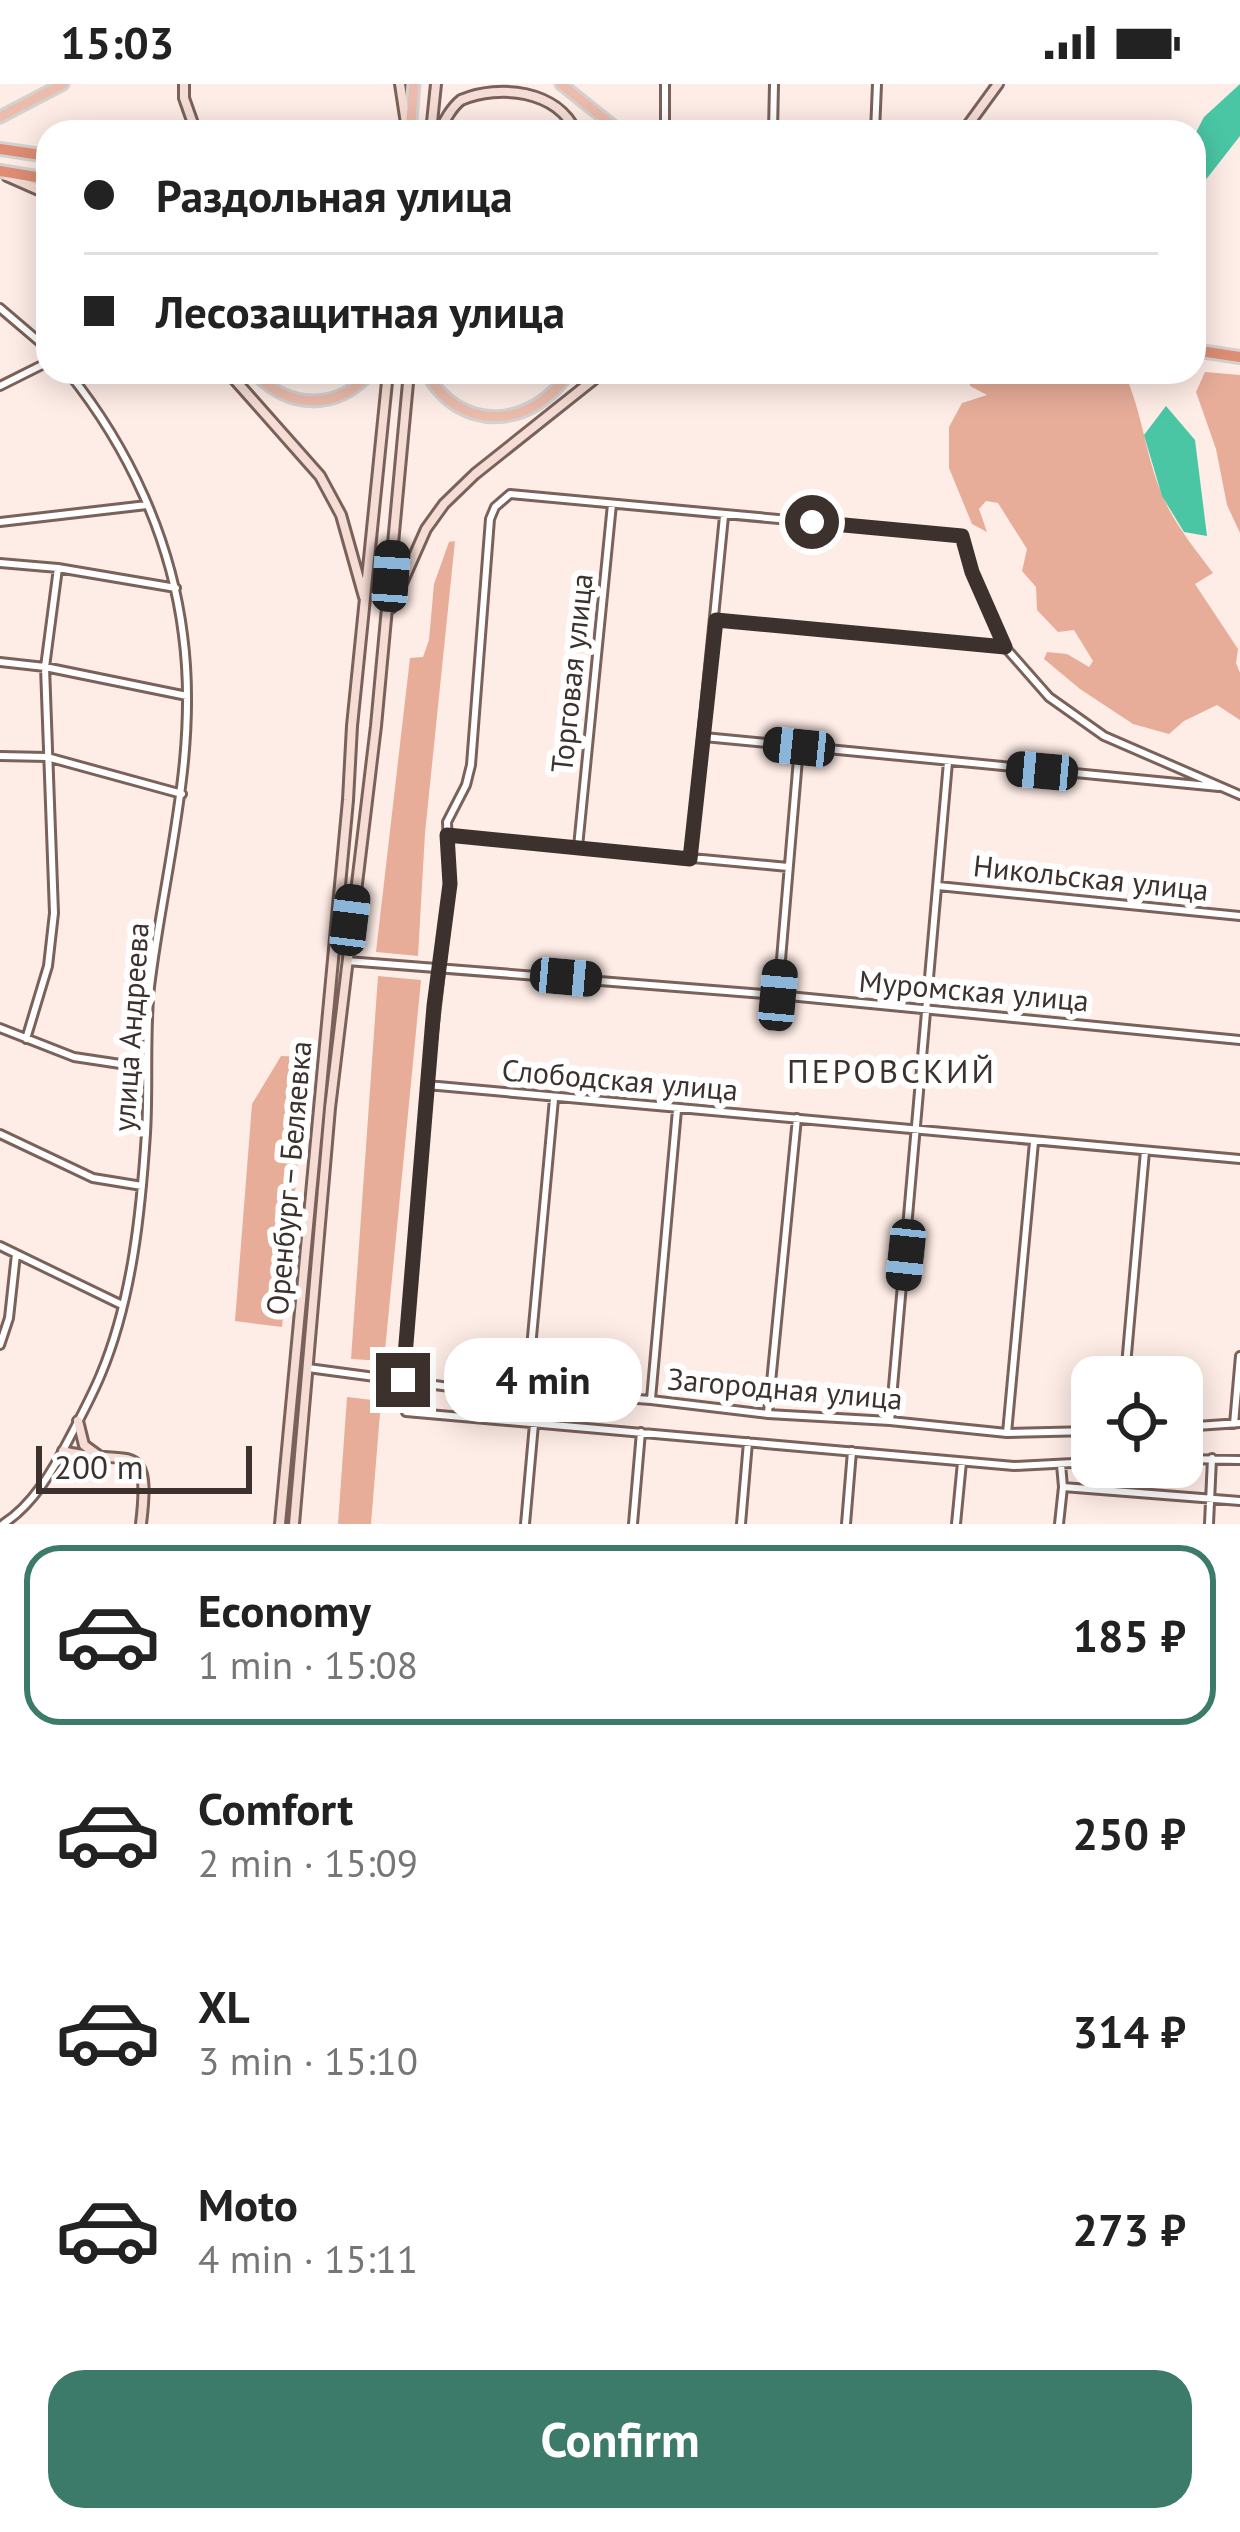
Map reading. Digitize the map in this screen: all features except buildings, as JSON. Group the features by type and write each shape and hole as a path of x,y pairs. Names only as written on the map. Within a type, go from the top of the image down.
{"highway":[{"path":"0,149 36,154"},
{"path":"0,172 36,177"},
{"path":"1206,352 1240,357"}],"main road":[{"path":"0,117 63,84"},
{"path":"184,84 190,120"},
{"path":"400,84 406,120"},
{"path":"410,120 414,84"},
{"path":"435,120 436,84"},
{"path":"443,120 481,88 513,84 547,96 569,120"},
{"path":"561,84 606,120"},
{"path":"971,120 998,84"},
{"path":"0,172 36,188"},
{"path":"239,384 320,476 346,530 365,604"},
{"path":"267,384 293,400 331,401 361,384"},
{"name":"Оренбург – Беляевка","path":"280,1524 387,384"},
{"path":"388,615 408,384"},
{"path":"434,384 472,413 494,417 513,416 548,400 560,384"},
{"path":"388,615 425,529 444,504 588,384"},
{"name":"Оренбург – Беляевка","path":"294,1524 345,961 388,615"},
{"path":"78,1421 84,1444 100,1456"},
{"path":"63,1451 134,1460 142,1467 141,1524"}],"street":[{"path":"665,84 665,120"},
{"path":"773,120 774,84"},
{"path":"876,120 877,84"},
{"path":"0,308 36,339"},
{"path":"0,386 36,368"},
{"name":"улица Андреева","path":"3,1524 41,1487 63,1451 102,1372 122,1305 142,1186 150,989 182,794 187,696 176,588 129,463 78,384"},
{"path":"1071,1463 1014,1466 406,1412 403,1380 427,1085 450,884 448,816 466,785 471,765 490,518 510,494 962,536 972,572 1005,647 1049,697 1104,736 1240,795"},
{"name":"Торговая улица","path":"578,847 612,504"},
{"path":"0,522 147,505"},
{"path":"690,859 724,514"},
{"path":"0,563 176,588"},
{"path":"26,1039 48,966 55,913 45,667 58,568"},
{"path":"716,620 1005,647"},
{"path":"0,662 187,696"},
{"path":"704,737 1229,788"},
{"path":"778,995 799,747"},
{"path":"0,756 47,757 182,794"},
{"path":"890,1421 948,762"},
{"path":"447,835 788,868"},
{"name":"Никольская улица","path":"938,886 1240,916"},
{"name":"Муромская улица","path":"345,961 778,995 1240,1040"},
{"path":"0,1028 74,1058 147,1067"},
{"name":"Слободская улица","path":"427,1085 1240,1160"},
{"path":"527,1391 554,1099"},
{"path":"651,1400 677,1109"},
{"path":"768,1414 797,1118"},
{"path":"0,1134 94,1178 142,1186"},
{"path":"1006,1433 1034,1142"},
{"path":"1127,1356 1145,1151"},
{"path":"0,1246 122,1305"},
{"path":"0,1345 9,1318 16,1253"},
{"path":"1203,1426 1237,1424 1240,1356"},
{"name":"Загородная улица","path":"307,1368 509,1395 527,1391 651,1400 1006,1433 1071,1431"},
{"path":"525,1524 534,1424"},
{"path":"632,1524 640,1432"},
{"path":"740,1524 748,1442"},
{"path":"846,1524 852,1451"},
{"path":"1203,1458 1240,1460"},
{"path":"1209,1524 1211,1458"},
{"path":"956,1524 962,1461"},
{"path":"1059,1524 1061,1464"},
{"path":"1063,1487 1240,1501"}],"shaded area":[{"path":"1240,84 1240,136 1206,179 1206,120"},
{"path":"1206,372 1240,375 1240,533 1227,505 1216,449 1196,392 1200,384 1206,384"},
{"path":"1128,384 1166,503 1213,573 1195,584 1238,649 1240,720 1217,705 1169,734 1133,724 1044,659 1047,652 1067,654 1089,667 1093,661 1074,630 1058,632 1037,610 1036,587 1022,571 1027,549 998,503 986,501 979,509 987,532 972,524 949,468 949,427 962,403 987,395 970,386"},
{"path":"1166,406 1195,440 1207,536 1184,532 1162,496 1144,435"},
{"path":"455,541 425,833 418,956 376,952 410,658 423,657 434,584 449,542"},
{"path":"378,976 421,980 384,1361 351,1359"},
{"path":"281,1056 308,1057 282,1327 235,1321 252,1104"},
{"path":"347,1397 381,1401 371,1524 338,1524"}],"district":[{"name":"ПЕРОВСКИЙ","path":"892,1070"}],"route":[{"path":"403,1380 434,1006 450,884 447,835 690,859 716,620 1005,647 972,572 962,536 812,522"}]}
